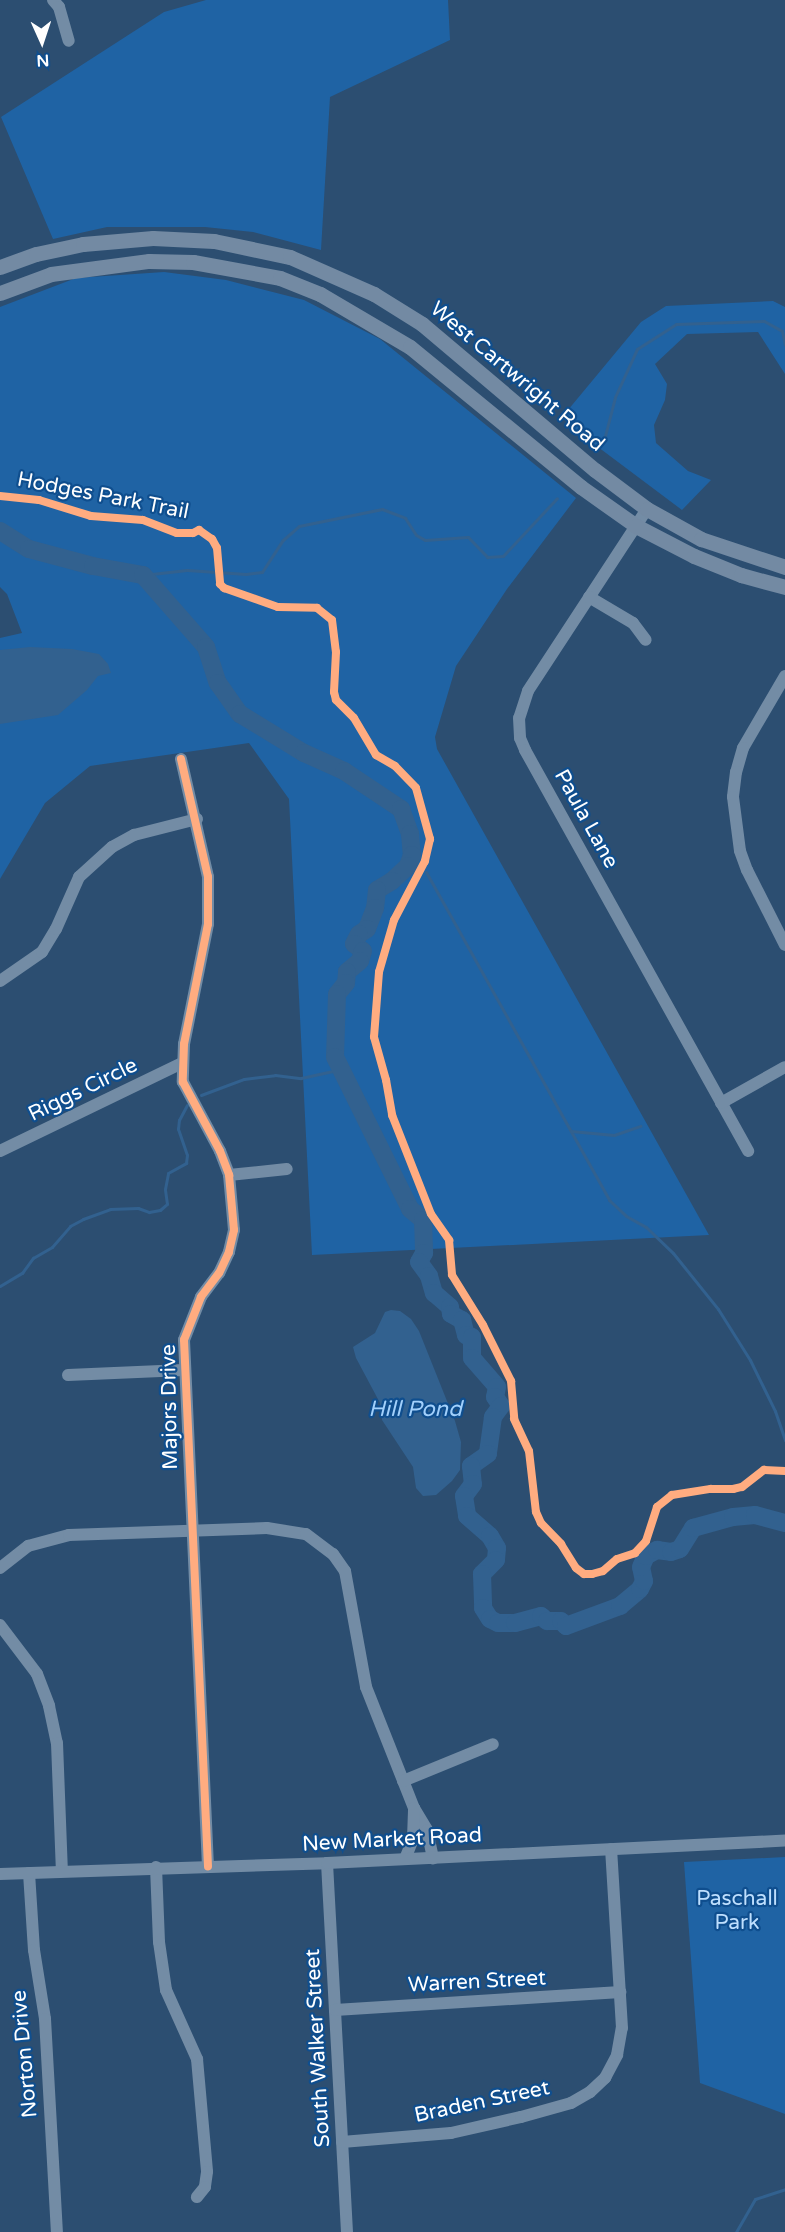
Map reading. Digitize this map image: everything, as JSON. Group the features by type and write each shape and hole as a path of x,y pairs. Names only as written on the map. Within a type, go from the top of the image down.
{"main road":[{"name":"West Cartwright Road","path":"0,267 36,254 83,244 153,238 214,241 290,257 344,280 422,324 521,405 595,470 646,509 701,539 785,567"},
{"name":"West Cartwright Road","path":"0,292 51,274 148,261 193,262 280,278 332,301 410,346 581,487 636,525 694,556 741,575 785,587"},
{"path":"332,301 344,280"},
{"path":"503,425 521,405"}],"street":[{"path":"53,0 59,7 69,41"},
{"name":"Paula Lane","path":"646,509 528,691 519,718 520,738 748,1151"},
{"path":"589,597 633,623 646,640"},
{"path":"785,676 743,748 736,772 733,797 740,851 785,945"},
{"name":"Majors Drive","path":"181,759 197,819 208,877 208,924 182,1063 183,1082 220,1151 229,1175 234,1230 229,1252 219,1273 201,1297 184,1340 208,1866"},
{"path":"0,981 42,952 56,929 79,877 112,847 134,835 197,819"},
{"name":"Riggs Circle","path":"0,1151 182,1063"},
{"path":"721,1102 785,1066"},
{"path":"229,1175 287,1169"},
{"path":"68,1375 184,1370"},
{"path":"0,1568 28,1546 69,1535 286,1529 306,1534 333,1554 345,1571 366,1687 414,1808 427,1830 433,1858"},
{"path":"0,1625 37,1674 50,1706 57,1743 62,1871"},
{"path":"403,1781 493,1744"},
{"path":"405,1859 413,1839 414,1808"},
{"name":"New Market Road","path":"0,1874 327,1863 785,1841"},
{"name":"Braden Street","path":"342,2142 451,2133 571,2103 590,2092 605,2078 617,2055 622,2028 611,1849"},
{"name":"South Walker Street","path":"327,1863 347,2232"},
{"path":"156,1867 159,1942 166,1990 197,2059 207,2172 205,2187 197,2197"},
{"name":"Norton Drive","path":"29,1873 34,1950 45,2019 57,2232"},
{"name":"Warren Street","path":"335,2010 620,1992"}],"green space":[{"path":"206,0 448,0 450,40 330,97 321,250 253,232 205,227 107,227 53,239 1,117 164,12"},
{"path":"164,272 226,280 304,300 380,339 576,498 507,589 456,666 435,737 437,749 709,1235 312,1255 289,799 249,743 90,766 45,803 0,879 0,638 22,633 7,594 0,587 0,307 76,278"},
{"path":"773,301 785,307 785,374 758,332 687,334 655,364 667,384 665,400 654,425 656,443 688,471 711,480 682,510 570,426 563,416 641,322 666,306"},
{"name":"Paschall Park","path":"785,1857 785,2114 700,2083 684,1862"}],"water":[{"path":"30,647 72,649 99,654 108,664 111,673 98,676 87,690 58,715 0,724 0,650"},
{"name":"Hill Pond","path":"400,1311 411,1319 419,1331 455,1421 461,1442 460,1470 452,1481 436,1495 423,1496 416,1488 413,1467 382,1420 380,1403 356,1358 353,1347 375,1333 385,1312"}],"waterway":[{"path":"596,448 605,436 615,397 637,349 676,324 764,321 782,331 785,345"},
{"path":"143,575 187,570 246,574 262,572 283,540 299,526 382,509 405,518 416,535 425,540 468,537 487,557 503,556 557,498"},
{"path":"0,531 29,549 93,566 143,575 206,647 218,683 240,714 304,753 344,771 401,809 410,834 412,855 408,866 392,881 377,890 375,908 367,929 359,934 354,944 363,951 360,961 347,972 346,983 337,994 335,1057 410,1209 423,1220 424,1253 419,1262 429,1276 434,1293 450,1307 451,1314 462,1320 466,1335 472,1337 472,1358 497,1387 495,1397 501,1406 493,1417 488,1454 471,1466 473,1484 464,1496 467,1516 490,1536 497,1548 496,1560 482,1574 483,1608 490,1619 498,1623 515,1623 541,1616 547,1621 561,1621 566,1626 620,1606 640,1589 644,1581 641,1567 646,1556 657,1550 671,1552 680,1549 693,1528 733,1517 755,1515 785,1523"},
{"path":"412,855 417,861"},
{"path":"426,872 609,1200 626,1216 646,1227 673,1253 718,1309 750,1360 775,1411 785,1440"},
{"path":"201,1095 244,1079 275,1075 301,1078 342,1069"},
{"path":"0,1286 22,1273 33,1258 52,1247 70,1226 83,1219 110,1209 138,1208 149,1212 160,1210 167,1204 165,1189 168,1173 186,1163 187,1155 178,1129 179,1120 187,1105"},
{"path":"571,1131 614,1135 640,1126"},
{"path":"736,2232 755,2199 785,2189"}],"cycle path":[{"name":"Hodges Park Trail","path":"0,496 39,500 91,516 143,520 177,533 193,533 199,530 212,539 217,548 220,584 224,588 278,607 317,608 332,620 336,652 334,692 336,700 354,718 376,755 395,766 416,788 430,839 425,861 394,920 379,972 374,1037 386,1080 392,1115 431,1214 449,1240 452,1275 483,1325 511,1381 514,1419 529,1451 536,1512 541,1523 561,1544 576,1568 584,1574 592,1574 603,1571 617,1559 635,1553 646,1541 657,1507 672,1495 711,1489 733,1489 742,1487 764,1470 785,1471"},
{"path":"181,759 208,877 208,924 184,1044 183,1082 220,1151 229,1175 234,1230 229,1252 219,1273 201,1297 184,1340 208,1866"}]}
